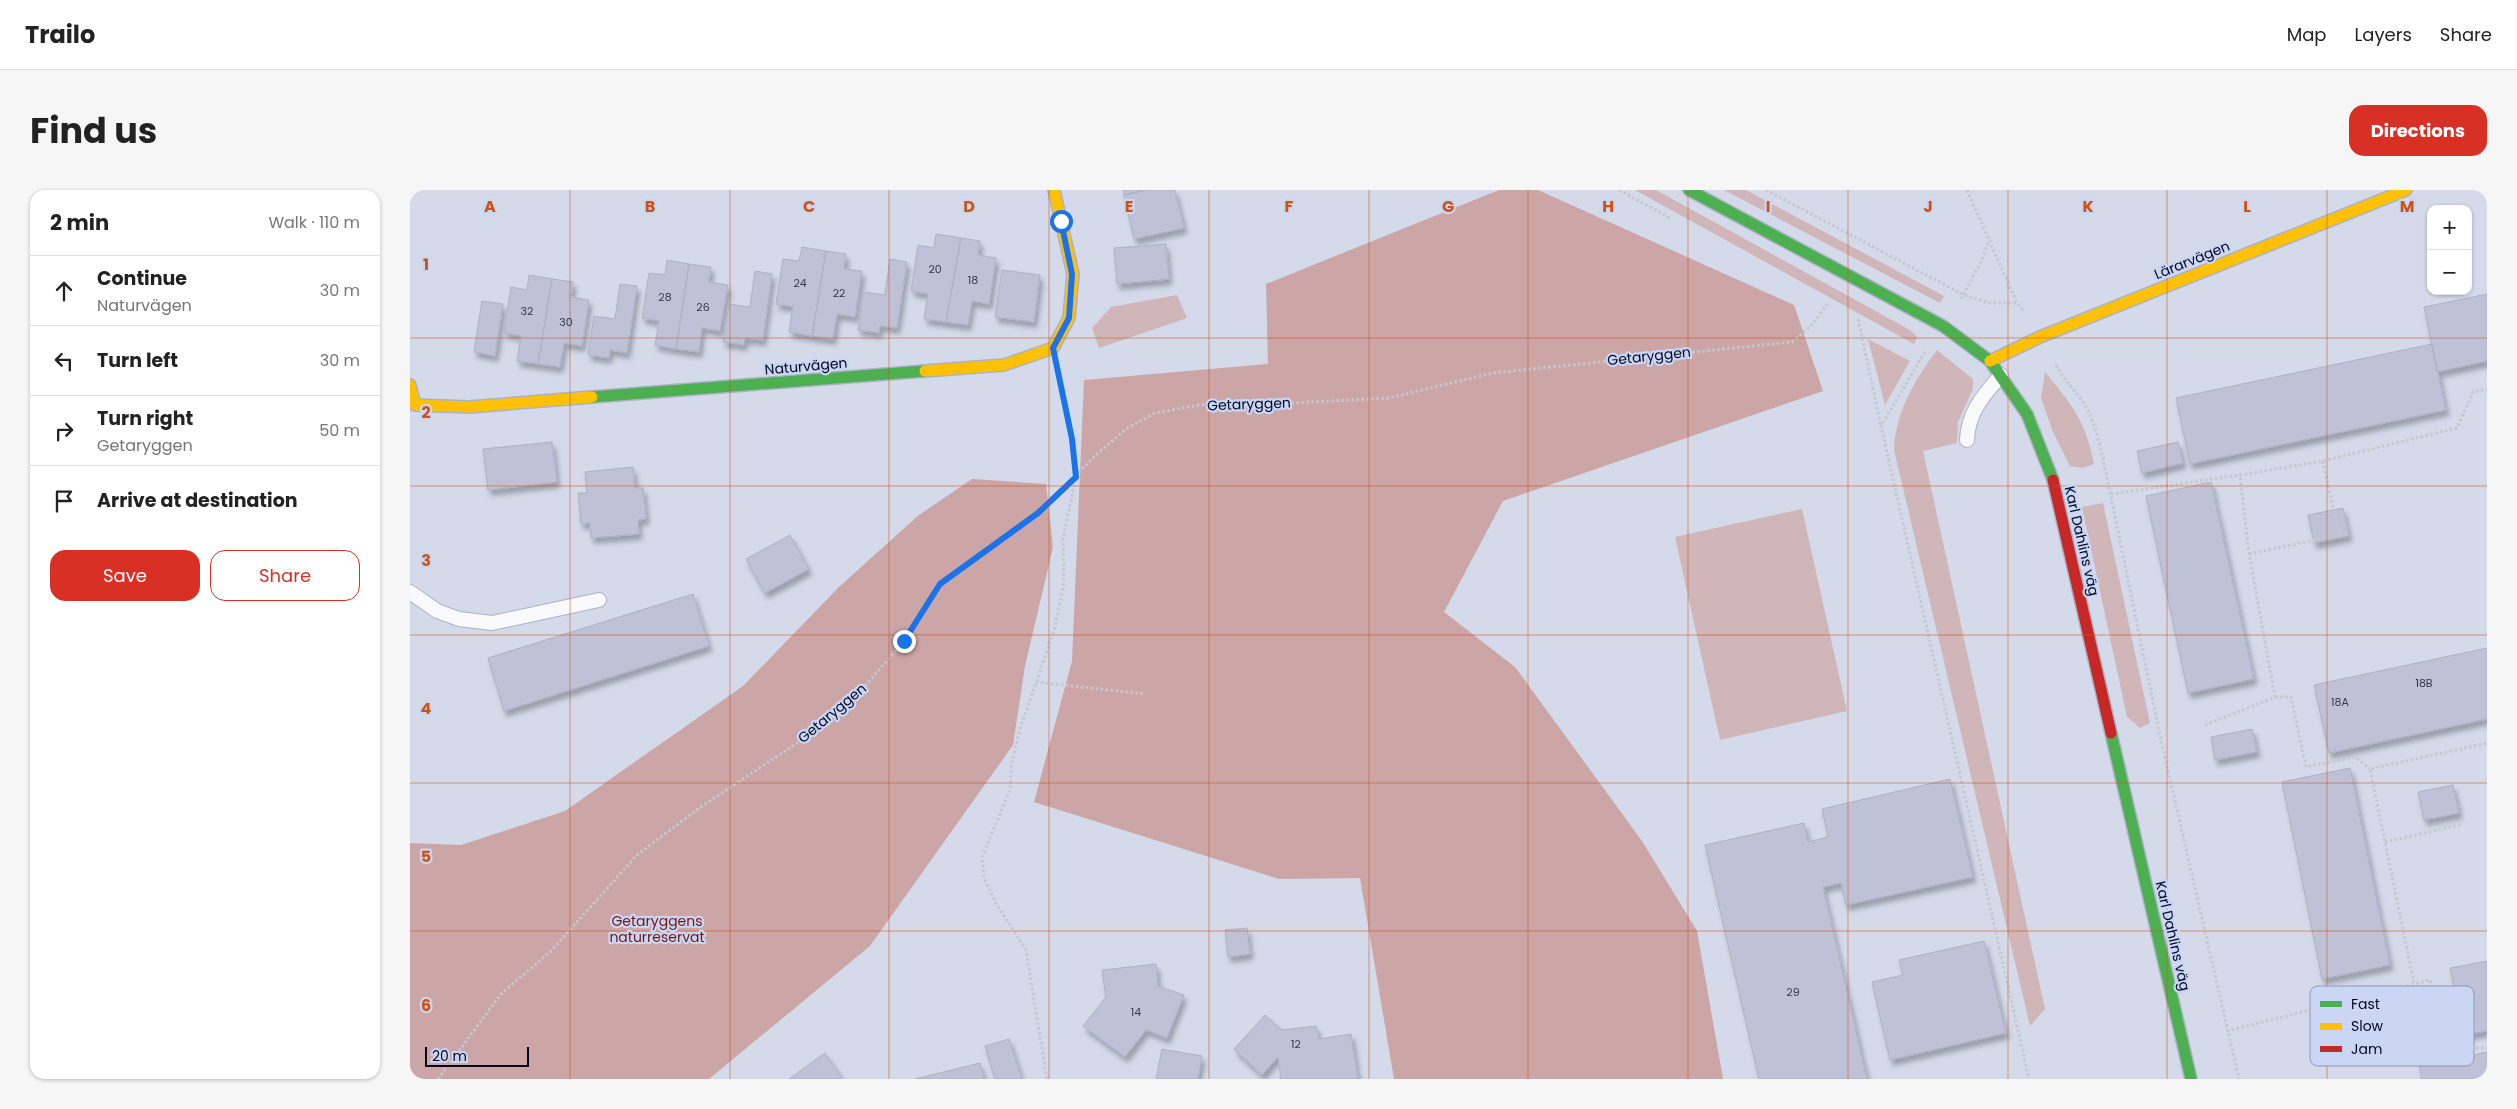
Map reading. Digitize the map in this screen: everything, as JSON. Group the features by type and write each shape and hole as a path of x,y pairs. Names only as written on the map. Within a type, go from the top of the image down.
{"street":[{"path":"1053,348 1069,318 1072,274 1054,190"},
{"name":"Karl Dahlins väg","path":"1689,190 1943,326 1990,361 2027,414 2050,469 2191,1079"},
{"name":"Lärarvägen","path":"1990,361 2040,337 2406,190"},
{"name":"Naturvägen","path":"410,385 412,407 524,404 1004,365 1053,348"}],"lane":[{"path":"1967,440 1968,422 1981,399 2001,375"},
{"path":"410,592 437,611 459,619 492,623 599,600"}],"path":[{"path":"1766,190 1964,295 1989,303 2017,303"},
{"path":"1967,190 2017,303 2026,314"},
{"path":"1960,302 1982,260 1988,241"},
{"name":"Getaryggen","path":"438,1079 501,994 551,951 637,855 702,806 805,738 860,692 904,641 940,584 1038,513 1095,456 1126,429 1155,413 1212,403 1270,404 1389,398 1493,373 1792,342 1812,325 1828,303"},
{"path":"1858,319 2029,1079"},
{"path":"1047,1079 1026,950 996,904 984,878 982,857 1010,790 1011,766 1020,729 1054,631 1064,583 1063,538 1076,477 1072,439 1053,348"},
{"path":"1881,426 1924,354"},
{"path":"2053,360 2066,382 2082,400 2095,429 2111,494 2160,736 2216,971 2227,1031 2239,1079"},
{"path":"2111,494 2323,461 2457,428 2473,392 2487,389"},
{"path":"2248,554 2338,535 2323,461"},
{"path":"2240,475 2248,554 2275,697"},
{"path":"1036,682 1145,694"},
{"path":"2205,725 2275,697 2291,697 2306,768 2355,757 2370,769 2414,983"},
{"path":"2370,769 2487,743"},
{"path":"2385,842 2463,824"},
{"path":"2402,986 2430,980 2431,986"},
{"path":"2227,1031 2310,1010"},
{"path":"2474,1048 2487,1048"}],"shaded area":[{"path":"1635,190 1656,190 1910,330 1917,337 1914,344"},
{"path":"1724,190 1746,190 1944,296 1940,303"},
{"path":"1177,295 1187,318 1099,348 1092,328 1111,307"},
{"path":"1868,339 1910,361 1885,405"},
{"path":"1937,350 1973,379 1973,389 1958,422 1957,443 1923,451 2045,1009 2030,1026 1894,450 1895,436 1902,409 1921,373"},
{"path":"2045,372 2077,414 2094,464 2082,468 2070,466 2053,432 2041,398"},
{"path":"2103,503 2150,723 2140,728 2127,717 2082,507"},
{"path":"1802,509 1847,711 1720,740 1675,537"}],"green space":[{"path":"1499,190 1538,190 1794,305 1823,391 1503,501 1444,612 1515,667 1642,841 1697,931 1723,1079 1394,1079 1360,878 1279,879 1034,802 1072,661 1084,380 1268,364 1266,284"},
{"name":"Getaryggens naturreservat","path":"972,479 1046,484 1053,547 1025,666 1013,745 870,946 709,1079 410,1079 410,843 461,845 565,811 743,686 840,586 919,515"}],"building":[{"path":"1123,190 1147,190 1124,195"},
{"path":"1147,190 1175,190 1184,228 1134,239 1124,195"},
{"path":"936,234 961,238 946,322 924,319 928,294 911,291 918,245 934,248"},
{"path":"961,238 980,241 978,255 996,258 989,304 972,301 968,325 946,322"},
{"path":"1166,244 1169,279 1117,284 1114,248"},
{"path":"802,247 826,251 812,336 789,332 793,307 776,304 783,259 799,261"},
{"path":"826,251 846,254 844,269 862,271 855,317 837,314 833,339 812,336"},
{"path":"890,259 907,262 897,328 880,326 879,333 858,330 863,292 885,295"},
{"path":"667,260 689,264 676,349 655,345 659,321 642,318 649,273 665,275"},
{"path":"689,264 711,267 709,282 728,285 720,331 702,328 699,352 676,349"},
{"path":"1002,270 1040,275 1034,322 995,317"},
{"path":"755,271 772,274 763,340 745,338 744,345 723,342 729,304 750,307"},
{"path":"529,275 552,279 538,364 517,361 521,336 504,333 511,287 527,290"},
{"path":"552,279 573,282 571,297 589,300 582,346 564,343 560,367 538,364"},
{"path":"620,284 637,286 627,353 610,350 609,358 588,355 594,316 615,319"},
{"path":"2487,294 2487,361 2437,372 2424,307"},
{"path":"482,301 503,304 495,356 474,352"},
{"path":"2432,344 2446,410 2190,464 2176,398"},
{"path":"552,442 557,482 488,490 483,449"},
{"path":"2178,442 2183,463 2142,473 2137,451"},
{"path":"633,467 635,488 643,488 646,519 638,520 639,534 591,538 590,523 581,524 578,493 587,493 585,472"},
{"path":"2211,482 2254,679 2188,693 2146,496"},
{"path":"2343,508 2349,536 2314,543 2308,515"},
{"path":"790,535 809,569 765,593 746,559"},
{"path":"693,594 709,646 504,711 488,658"},
{"path":"2487,648 2487,719 2329,753 2314,685"},
{"path":"2252,729 2257,752 2215,760 2211,737"},
{"path":"2350,768 2390,965 2322,979 2282,782"},
{"path":"1950,779 1973,877 1846,905 1841,883 1823,887 1867,1079 1759,1079 1705,845 1804,823 1808,842 1828,837 1822,809"},
{"path":"2453,785 2459,813 2424,820 2418,792"},
{"path":"1247,928 1250,954 1228,957 1225,930"},
{"path":"1984,941 2006,1033 1890,1060 1872,982 1903,975 1899,960"},
{"path":"2487,961 2487,1031 2474,1033 2474,986 2454,986 2450,968"},
{"path":"1156,964 1158,986 1184,995 1167,1038 1146,1030 1125,1057 1083,1026 1106,997 1102,970"},
{"path":"1265,1015 1282,1030 1316,1026 1319,1039 1351,1034 1358,1079 1281,1079 1278,1057 1262,1075 1234,1049"},
{"path":"1009,1039 1022,1079 995,1079 985,1046"},
{"path":"1162,1049 1202,1056 1198,1079 1156,1079"},
{"path":"2487,1052 2487,1079 2422,1079 2419,1066 2474,1066 2474,1055"},
{"path":"825,1053 843,1079 789,1079"},
{"path":"980,1063 984,1079 915,1079"}],"traffic: fast":[{"path":"1689,190 1943,326 1990,361 2027,414 2053,480"},
{"path":"592,397 925,371"},
{"path":"2111,733 2191,1079"}],"traffic: slow":[{"path":"925,371 1004,365 1053,348 1069,318 1073,274 1054,190"},
{"path":"1990,361 2040,337 2406,190"},
{"path":"410,385 415,405 469,407 592,397"}],"traffic: jam":[{"path":"2053,480 2111,733"}],"route":[{"path":"904,641 940,584 1038,513 1076,477 1072,439 1053,348 1069,318 1072,274 1061,221"}]}
